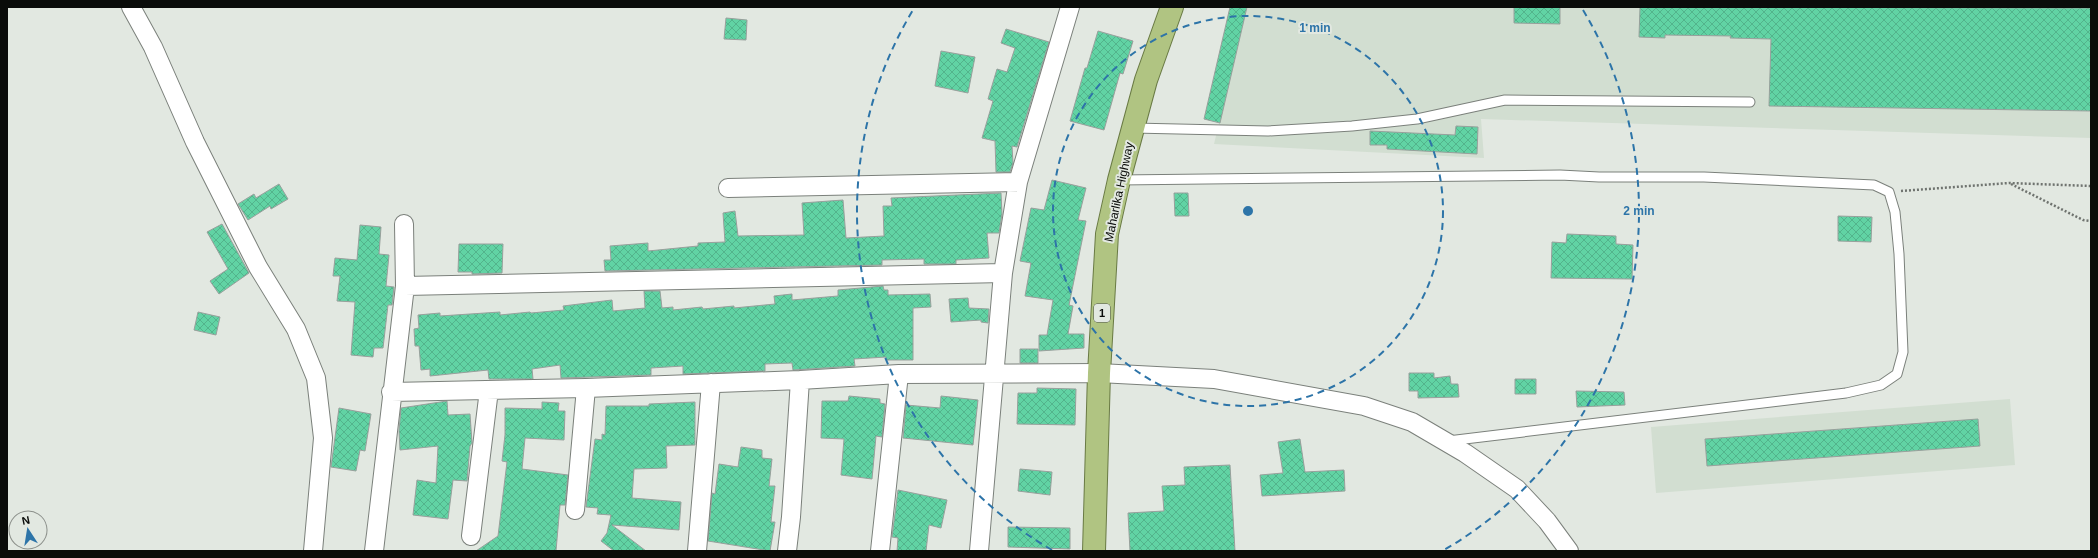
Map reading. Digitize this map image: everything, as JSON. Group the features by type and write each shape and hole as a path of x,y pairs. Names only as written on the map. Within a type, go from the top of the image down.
{"highway":[{"name":"Maharlika Highway","path":"1094,551 1099,373 1107,234 1119,180 1146,80 1172,7"}],"street":[{"path":"131,7 153,47 195,142 255,260 296,330 316,378 323,438 314,551"},
{"path":"979,551 1003,273 1018,182 1070,7"},
{"path":"728,188 1018,182"},
{"path":"374,551 391,392 405,286 404,224"},
{"path":"405,286 1003,273"},
{"path":"391,392 586,388 800,380 899,374 995,372 1099,373 1214,379 1364,406 1412,422 1445,441 1517,489 1547,521 1569,551"},
{"path":"880,551 899,374"},
{"path":"787,551 791,517 800,380"},
{"path":"697,551 711,383"},
{"path":"575,510 586,388"},
{"path":"471,536 489,390"}],"lane":[{"path":"1133,128 1268,131 1352,126 1417,119 1470,106 1505,100 1750,102"},
{"path":"1119,180 1560,175 1599,177 1704,177 1874,185 1888,192 1895,212 1899,247 1903,352 1897,374 1881,385 1846,393 1445,441"}],"path":[{"path":"1888,192 2008,183 2091,186"},
{"path":"2008,183 2083,220 2091,221"}],"shaded area":[{"path":"1247,7 2091,7 2091,138 1481,119 1484,158 1214,144"},
{"path":"2010,399 2015,465 1656,493 1651,427"}],"building":[{"path":"1230,7 1247,7 1220,123 1204,119"},
{"path":"1514,7 1560,7 1560,24 1514,23"},
{"path":"1640,7 2091,8 2091,111 1769,106 1771,39 1730,38 1731,36 1665,35 1665,38 1639,37"},
{"path":"726,18 747,20 746,40 724,39"},
{"path":"1006,29 1049,42 1017,147 1012,146 1013,163 1010,172 996,172 995,141 982,138 993,101 988,99 997,69 1007,72 1015,48 1001,43"},
{"path":"1098,31 1133,41 1123,74 1120,73 1104,130 1070,121 1085,68 1087,68"},
{"path":"941,51 975,57 968,93 935,86"},
{"path":"1456,126 1478,127 1477,154 1387,149 1387,145 1370,145 1370,131 1455,135"},
{"path":"1052,180 1086,188 1078,220 1086,221 1069,305 1073,306 1068,334 1084,334 1084,348 1039,351 1039,335 1047,335 1053,300 1025,296 1031,263 1020,261 1031,208 1044,210"},
{"path":"279,184 288,199 271,209 270,206 248,220 238,204 254,194 256,198"},
{"path":"1001,193 1002,214 999,233 987,233 989,258 956,260 956,264 924,264 924,259 882,260 882,265 605,271 604,260 611,260 610,246 648,243 648,251 698,246 698,243 725,242 723,213 735,211 738,236 804,235 802,203 843,200 846,238 884,236 883,206 892,206 891,198"},
{"path":"1174,193 1188,193 1189,216 1175,216"},
{"path":"1838,216 1872,217 1871,242 1838,241"},
{"path":"222,224 249,273 219,294 210,281 228,269 207,232"},
{"path":"360,225 381,227 379,254 389,255 386,286 394,287 392,305 388,305 383,348 374,348 373,357 351,355 355,302 337,301 340,276 333,276 335,258 357,260"},
{"path":"1567,234 1616,236 1616,244 1633,245 1632,279 1551,278 1552,242 1566,243"},
{"path":"459,244 503,244 502,273 472,274 472,272 458,272"},
{"path":"883,286 884,290 888,290 888,295 930,294 931,307 913,308 913,360 886,360 886,357 854,359 855,366 793,370 792,363 765,364 765,371 683,374 683,366 651,368 651,375 561,378 560,365 532,369 533,379 489,379 488,370 430,376 430,369 421,370 419,346 415,346 414,329 419,328 418,315 440,313 440,316 500,312 500,315 531,313 564,310 563,306 612,300 613,311 645,308 644,291 660,291 662,308 673,307 673,310 734,306 734,308 775,304 774,296 792,294 792,300 838,296 838,290"},
{"path":"968,298 969,308 989,309 988,323 981,322 981,320 951,322 949,299"},
{"path":"198,312 220,317 216,335 194,330"},
{"path":"1020,349 1038,349 1038,363 1020,363"},
{"path":"1409,373 1434,373 1434,378 1450,376 1451,384 1458,384 1459,397 1418,398 1418,391 1409,391"},
{"path":"1515,379 1536,379 1536,394 1515,394"},
{"path":"1037,388 1076,389 1075,425 1017,424 1018,393 1037,393"},
{"path":"1576,391 1624,392 1625,405 1577,407"},
{"path":"849,396 880,399 880,403 885,404 882,437 876,436 872,479 841,475 844,439 821,438 822,401 848,401"},
{"path":"941,396 978,400 973,445 903,438 906,405 940,408"},
{"path":"447,401 448,415 470,414 472,443 470,446 467,481 453,480 448,519 413,515 417,480 436,483 438,446 400,450 399,431 401,408"},
{"path":"542,402 559,403 558,411 565,411 564,440 525,438 522,469 568,475 565,505 560,505 556,551 476,551 498,536 507,462 502,461 505,435 505,408 542,409"},
{"path":"695,402 695,445 666,446 667,468 634,469 632,498 681,502 679,530 612,525 646,551 614,551 601,541 607,533 611,515 597,514 598,508 586,507 595,439 602,440 602,434 605,435 606,406 649,406 649,404"},
{"path":"339,408 371,414 365,451 360,450 356,471 331,467"},
{"path":"1978,419 1980,446 1707,466 1705,439"},
{"path":"1300,439 1305,472 1344,470 1345,491 1262,496 1260,475 1283,473 1278,442"},
{"path":"741,447 762,450 762,458 772,459 769,486 775,486 771,522 775,522 770,551 708,541 712,493 715,494 719,464 738,467"},
{"path":"1230,465 1235,551 1130,551 1128,513 1164,511 1162,486 1185,485 1184,467"},
{"path":"1020,469 1052,472 1050,495 1018,491"},
{"path":"898,490 947,500 941,528 929,525 926,551 897,551 898,538 892,537"},
{"path":"1008,527 1070,528 1070,549 1008,547"}]}
